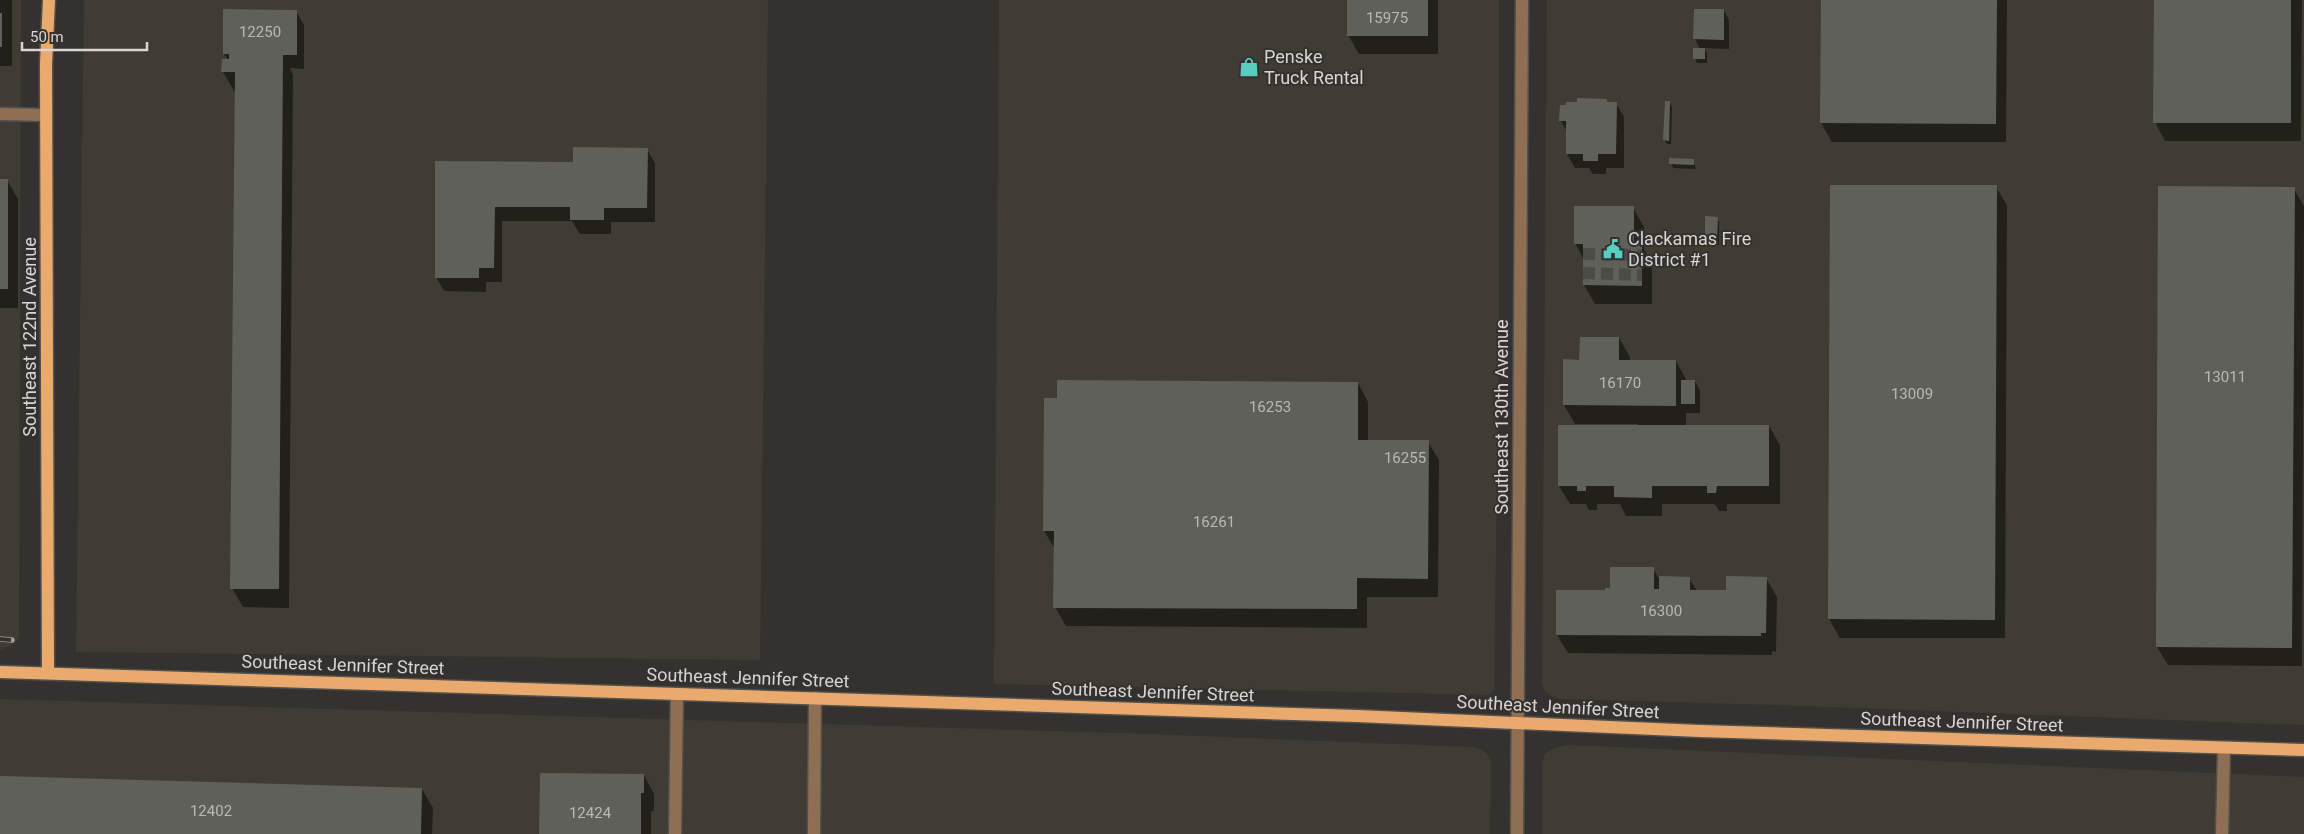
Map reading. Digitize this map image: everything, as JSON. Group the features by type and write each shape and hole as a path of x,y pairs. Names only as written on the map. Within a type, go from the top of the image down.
{"main road":[{"name":"Southeast 122nd Avenue","path":"48,0 46,115 48,673"},
{"name":"Southeast Jennifer Street","path":"0,672 815,698 1518,722 1700,731 2304,750"}],"street":[{"name":"Southeast 130th Avenue","path":"1517,834 1522,0"},
{"path":"0,114 46,115"},
{"path":"675,834 677,694"},
{"path":"814,834 815,698"},
{"path":"2222,834 2224,748"}],"shaded area":[{"path":"0,0 21,0 19,637 14,644 0,650"},
{"path":"84,0 768,0 760,660 76,652"},
{"path":"999,0 1499,0 1499,336 1494,689 1490,695 994,684"},
{"path":"1547,0 2304,0 2304,725 1562,699 1553,697 1545,691 1542,684"},
{"path":"0,699 1149,734 1471,747 1481,749 1488,755 1491,762 1490,834 0,834"},
{"path":"1568,745 2304,777 2304,834 1542,834 1542,763 1545,754 1554,748"}],"building":[{"path":"1347,0 1428,0 1428,36 1347,36"},
{"path":"1821,0 1997,0 1996,124 1820,123"},
{"path":"2154,0 2291,0 2291,123 2153,123"},
{"path":"223,9 297,10 297,55 283,55 279,589 230,589 235,72 221,72 222,59 229,59 229,54 223,54"},
{"path":"1694,9 1724,9 1724,40 1693,39"},
{"path":"0,13 2,13 2,47 0,47"},
{"path":"1693,48 1705,48 1705,59 1693,59"},
{"path":"1577,98 1607,99 1607,102 1617,102 1616,154 1598,154 1598,161 1583,161 1583,154 1566,154 1566,121 1559,121 1560,105 1566,105 1566,102 1577,102"},
{"path":"1665,101 1670,101 1669,141 1663,140"},
{"path":"573,147 648,148 647,208 604,208 604,220 570,220 570,207 495,207 494,268 479,268 479,278 435,278 435,161 573,162"},
{"path":"1669,158 1694,159 1694,165 1669,164"},
{"path":"0,179 8,179 8,289 0,289"},
{"path":"1830,185 1997,185 1995,620 1828,619"},
{"path":"2158,186 2295,187 2292,648 2156,647"},
{"name":"Clackamas Fire District #1","path":"1574,206 1634,206 1634,244 1642,244 1642,286 1583,285 1583,244 1574,244"},
{"path":"1705,216 1718,217 1717,241 1705,241"},
{"path":"1580,337 1619,337 1619,360 1676,360 1676,406 1563,405 1563,359 1579,360"},
{"path":"1057,380 1358,382 1358,440 1429,440 1428,579 1357,578 1357,609 1053,608 1054,531 1043,531 1044,398 1057,398"},
{"path":"1681,380 1695,380 1695,404 1681,404"},
{"path":"1558,425 1769,425 1769,486 1717,486 1716,493 1707,493 1707,486 1652,486 1652,498 1614,497 1614,486 1586,486 1586,491 1577,491 1577,486 1558,486"},
{"path":"1610,567 1654,567 1654,589 1659,589 1659,576 1690,577 1690,590 1726,590 1726,576 1767,577 1766,633 1761,633 1761,636 1556,635 1556,590 1605,590 1605,588 1610,588"},
{"path":"540,773 644,774 644,793 641,793 641,834 539,834"},
{"path":"0,776 422,788 421,834 0,834"}],"tunnel":[{"path":"1583,254 1642,255"},
{"path":"1583,273 1642,275"}],"railway":[{"path":"0,639 12,640"}],"place":[{"name":"Penske Truck Rental","path":"1249,67"},
{"name":"Clackamas Fire District #1","path":"1613,249"}]}
